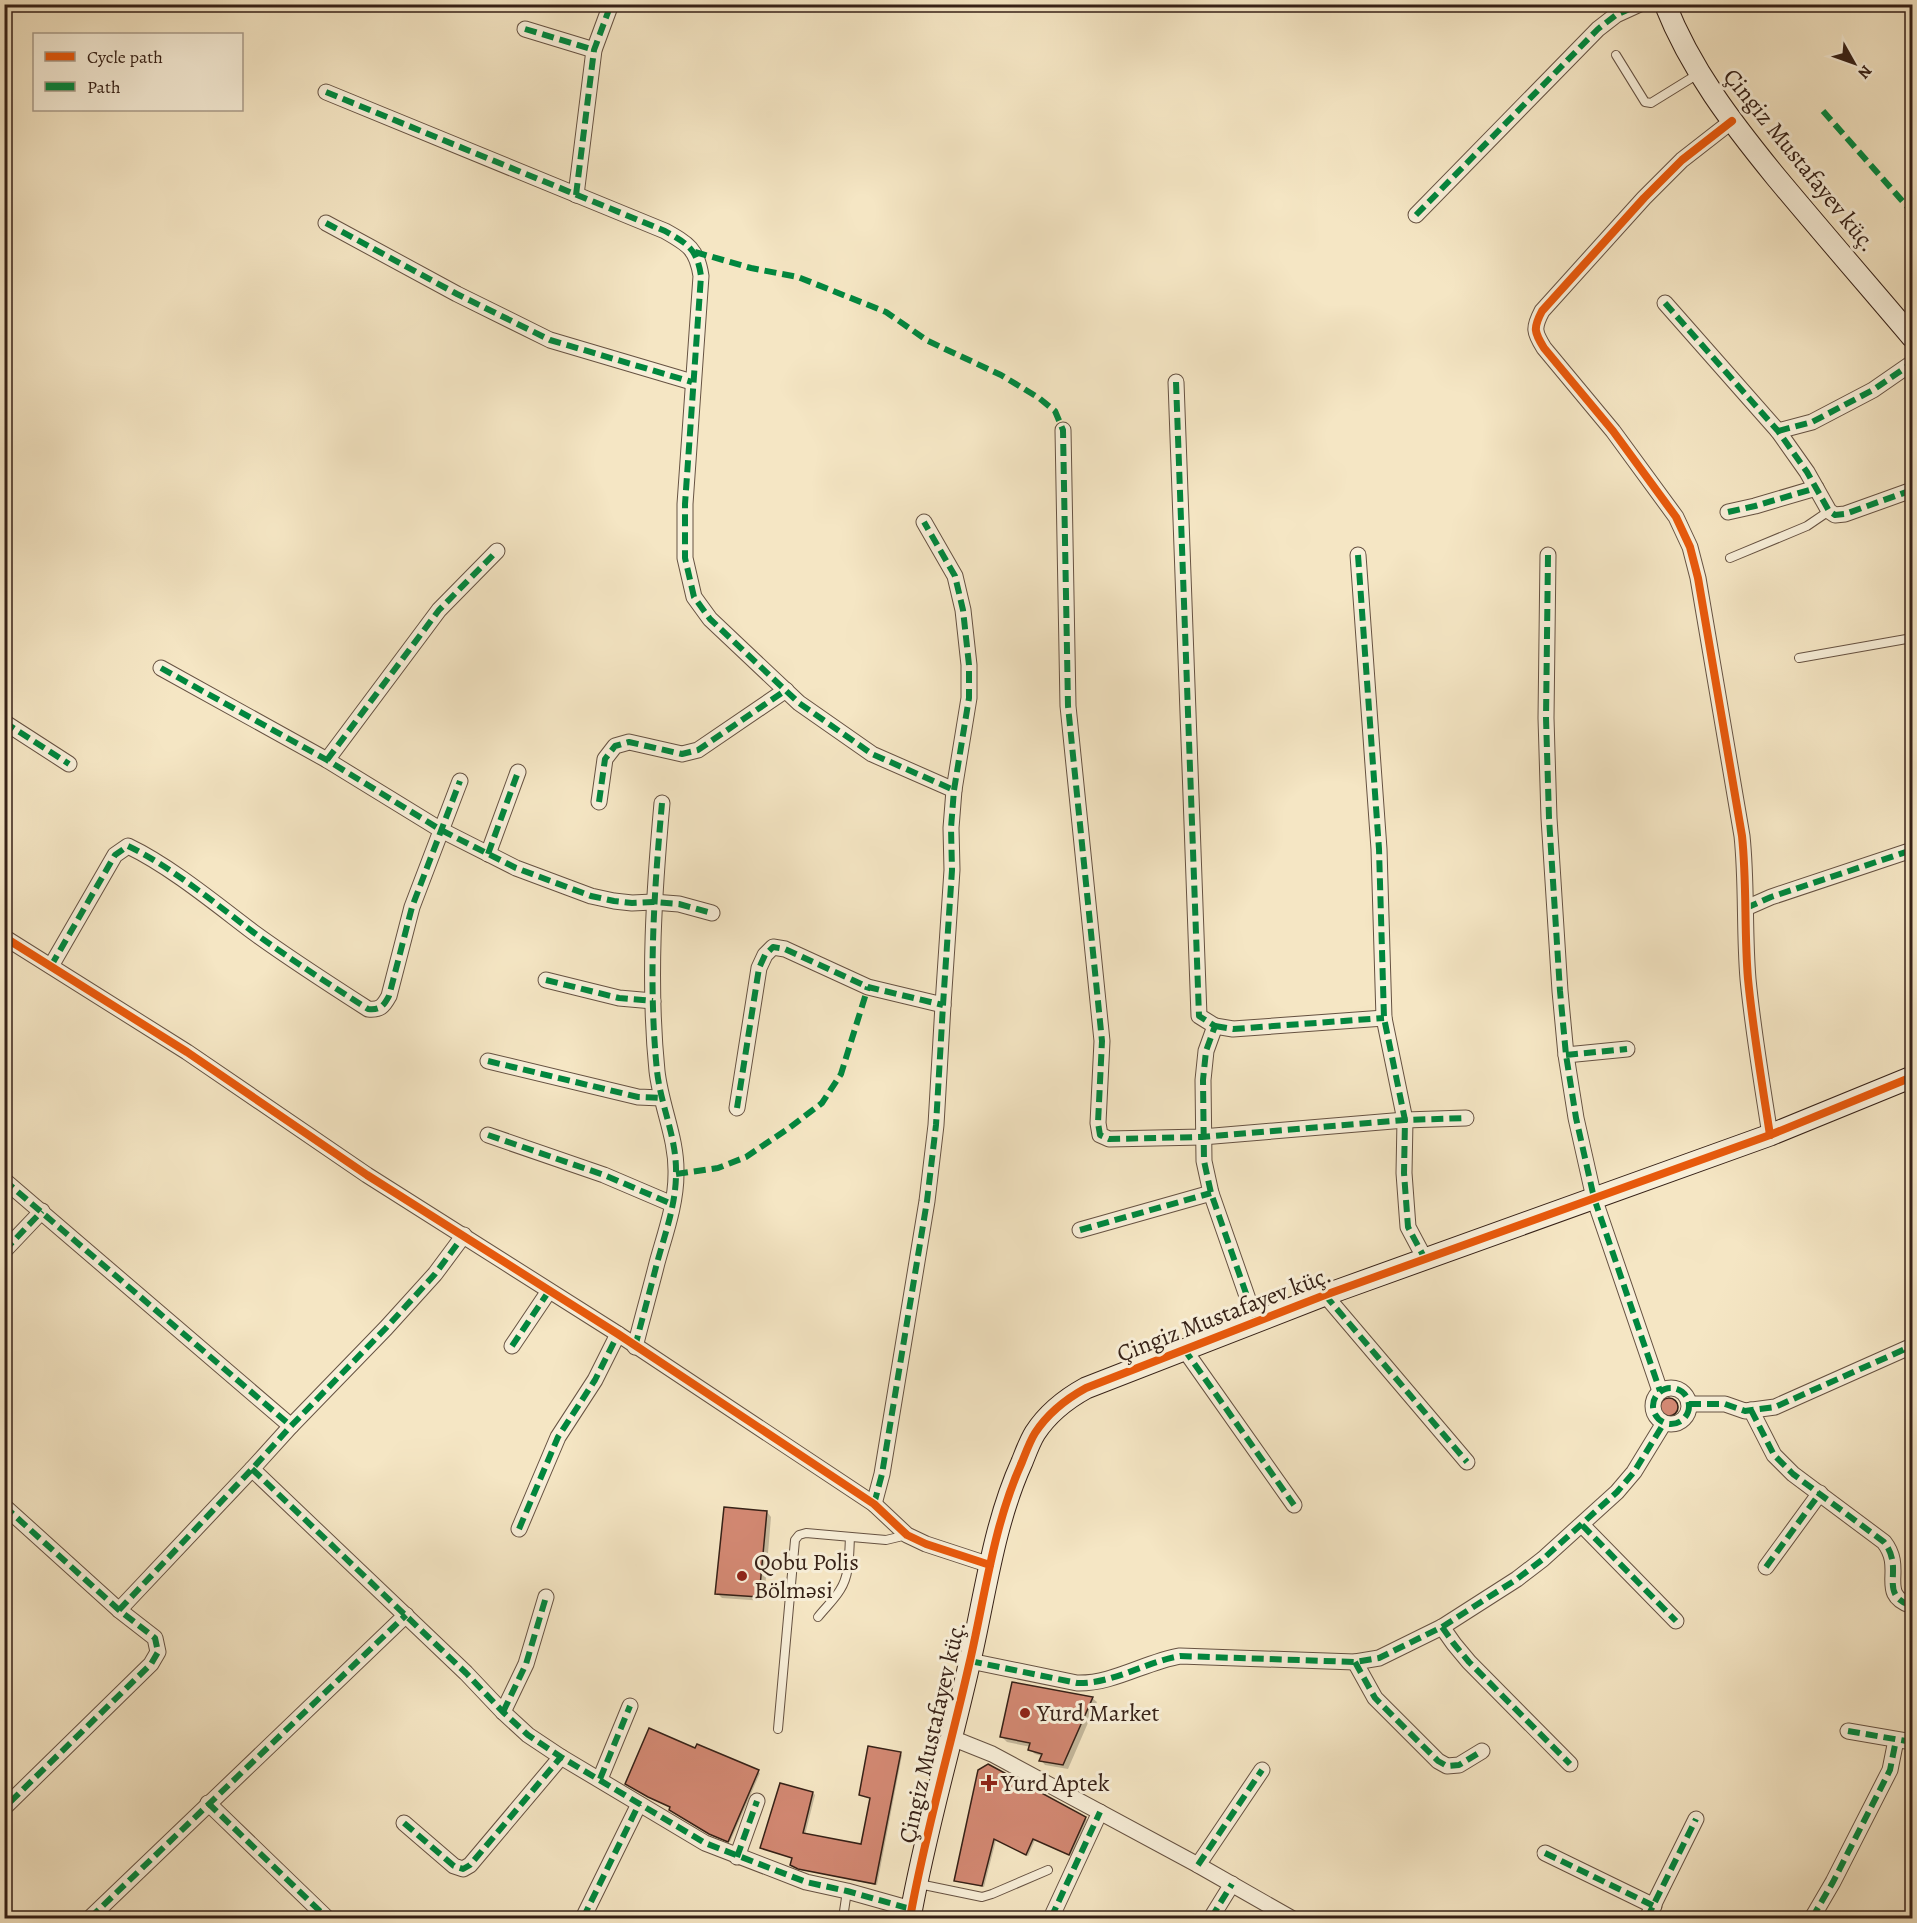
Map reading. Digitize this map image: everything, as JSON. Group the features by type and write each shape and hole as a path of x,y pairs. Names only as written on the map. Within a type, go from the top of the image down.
{"street":[{"path":"576,195 594,50 611,4"},
{"path":"1416,215 1598,29 1616,15 1640,4"},
{"name":"Çingiz Mustafayev küç.","path":"1665,4 1672,24 1699,74 1732,122 1809,217 1912,337"},
{"path":"525,29 594,50"},
{"path":"326,92 665,231 685,242 695,252 701,276 685,504 685,558 694,597 710,619 800,703 872,754 954,790"},
{"path":"1732,122 1682,160 1644,198 1542,311 1535,326 1537,337 1544,348 1613,431 1676,516 1690,548 1698,578 1742,836 1748,976 1770,1135"},
{"path":"326,223 457,294 550,340 692,382"},
{"path":"1665,303 1778,431 1807,472 1829,512 1835,515 1845,514 1912,490"},
{"path":"1778,431 1812,422 1873,390 1912,363"},
{"path":"1176,382 1199,1016 1215,1026 1233,1029 1384,1018"},
{"path":"1063,430 1068,706 1102,1041 1098,1123 1101,1135 1109,1139 1202,1137 1405,1120 1466,1118"},
{"path":"1728,512 1816,488"},
{"path":"874,1504 882,1474 927,1201 936,1125 952,870 951,828 954,790 969,698 968,654 963,610 955,576 924,522"},
{"path":"327,760 440,610 497,551"},
{"path":"1358,555 1379,849 1384,1018 1405,1120 1404,1173 1408,1227 1425,1259"},
{"path":"1548,555 1546,718 1549,818 1566,1055 1575,1118 1594,1198 1660,1391"},
{"path":"161,668 327,760 441,830 516,868 591,896 632,903 679,904 712,913"},
{"path":"598,802 606,759 615,746 629,742 682,754 698,750 786,690"},
{"path":"4,722 69,764"},
{"path":"488,854 518,772"},
{"path":"51,966 115,855 128,846 199,892 283,954 339,991 368,1009 378,1010 384,1006 389,996 412,907 460,781"},
{"path":"635,1347 668,1228 676,1174 673,1138 661,1098 653,1001 653,902 662,803"},
{"path":"1746,908 1772,897 1912,850"},
{"path":"4,937 187,1052 367,1175 618,1334 874,1504 907,1535 926,1544 990,1565"},
{"path":"737,1108 759,968 765,955 773,947 784,949 868,987 943,1005"},
{"path":"546,980 619,998 653,1001"},
{"path":"1215,1026 1206,1051 1203,1080 1204,1161 1211,1193 1256,1322"},
{"path":"1566,1055 1627,1049"},
{"path":"488,1061 638,1097 661,1098"},
{"name":"Çingiz Mustafayev küç.","path":"911,1914 1004,1509 1016,1474 1034,1434 1048,1416 1068,1398 1086,1388 1325,1295 1770,1135 1912,1077"},
{"path":"488,1135 604,1175 672,1204"},
{"path":"4,1180 291,1426"},
{"path":"1080,1230 1211,1193"},
{"path":"4,1251 42,1211"},
{"path":"119,1611 291,1426 386,1328 435,1274 464,1235"},
{"path":"512,1346 549,1291"},
{"path":"1325,1295 1467,1462"},
{"path":"519,1528 558,1437 595,1380 618,1334"},
{"path":"1184,1349 1294,1505"},
{"path":"1689,1404 1725,1404 1745,1411 1775,1407 1910,1351"},
{"path":"1665,1388 1684,1392 1689,1404 1687,1416 1682,1421 1664,1423 1654,1414 1655,1396 1665,1388"},
{"path":"1751,1410 1774,1455 1793,1474 1884,1542 1892,1552 1895,1566 1892,1590 1899,1600 1912,1606"},
{"path":"970,1661 1077,1683 1093,1683 1105,1681 1154,1662 1180,1656 1355,1662 1379,1658 1442,1627 1517,1579 1543,1559 1617,1492 1634,1472 1664,1423"},
{"path":"252,1469 528,1735 705,1843 806,1882 847,1890 911,1914"},
{"path":"1766,1567 1820,1493"},
{"path":"4,1506 119,1611 155,1638 158,1652 151,1664 4,1808"},
{"path":"1581,1525 1676,1621"},
{"path":"503,1712 526,1664 546,1597"},
{"path":"90,1918 406,1615"},
{"path":"1442,1627 1469,1662 1570,1764"},
{"path":"1355,1662 1375,1698 1438,1761 1447,1767 1459,1765 1482,1751"},
{"path":"600,1779 630,1706"},
{"path":"1848,1731 1912,1742"},
{"path":"952,1738 992,1754 1291,1918"},
{"path":"1812,1918 1850,1851 1890,1770 1896,1740"},
{"path":"404,1823 454,1866 463,1869 470,1866 561,1757"},
{"path":"1198,1865 1262,1770"},
{"path":"737,1857 757,1801"},
{"path":"208,1803 327,1918"},
{"path":"583,1918 639,1804"},
{"path":"1051,1918 1100,1812"},
{"path":"1545,1853 1651,1912 1696,1820"},
{"path":"1210,1918 1232,1884"}],"lane":[{"path":"1616,55 1645,102 1651,103 1699,74"},
{"path":"1730,558 1808,526 1829,512"},
{"path":"1799,658 1912,638"},
{"path":"778,1729 795,1540 799,1535 806,1533 886,1540 907,1535"},
{"path":"818,1617 841,1590 847,1572 850,1537"},
{"path":"917,1883 982,1897 1048,1870"},
{"path":"843,1918 847,1890"}],"building":[{"path":"1669,1398 1675,1401 1678,1407 1675,1413 1669,1416 1663,1413 1660,1407 1663,1401"},
{"path":"724,1507 767,1511 759,1597 715,1594"},
{"path":"1012,1682 1093,1697 1063,1765 1039,1761 1042,1754 1028,1750 1030,1743 1000,1737"},
{"path":"649,1728 695,1748 697,1744 759,1770 728,1842 709,1834 669,1810 670,1807 625,1784"},
{"path":"868,1746 901,1752 875,1884 798,1869 790,1865 792,1858 760,1848 780,1783 813,1792 803,1833 861,1844 870,1798 859,1795"},
{"path":"988,1764 1086,1817 1069,1855 1033,1839 1026,1855 994,1839 982,1886 954,1881 978,1770"}],"marked path":[{"path":"576,195 594,50 611,4"},
{"path":"1416,215 1598,29 1616,15 1640,4"},
{"path":"525,29 594,50"},
{"path":"326,92 665,231 690,248 697,259 701,276 685,504 685,558 694,597 710,619 799,703 872,754 954,790"},
{"path":"1823,111 1912,212"},
{"path":"326,223 457,294 550,340 692,382"},
{"path":"695,252 751,268 798,277 886,312 928,341 1001,375 1039,398 1055,411 1063,430 1068,706 1102,1041 1098,1123 1100,1135 1109,1139 1202,1137 1405,1120 1466,1118"},
{"path":"1665,303 1778,431 1807,472 1829,511 1835,515 1845,514 1912,490"},
{"path":"1778,431 1812,422 1873,390 1912,363"},
{"path":"1176,382 1199,1016 1215,1026 1206,1051 1203,1080 1204,1161 1211,1193 1256,1322"},
{"path":"1728,512 1816,488"},
{"path":"874,1504 882,1474 927,1201 936,1125 952,870 951,828 954,790 969,698 969,665 963,610 955,576 924,522"},
{"path":"327,760 439,610 497,551"},
{"path":"1358,555 1379,849 1384,1018 1405,1120 1404,1173 1408,1227 1425,1259"},
{"path":"1548,555 1546,718 1549,818 1566,1055 1576,1118 1594,1198 1660,1391"},
{"path":"161,668 327,760 441,830 516,868 591,896 632,903 679,904 712,913"},
{"path":"599,802 605,759 615,746 629,742 682,754 698,750 786,690"},
{"path":"4,722 69,764"},
{"path":"488,854 518,772"},
{"path":"51,966 115,855 128,846 176,875 295,962 368,1009 376,1009 383,1005 389,996 412,907 460,781"},
{"path":"635,1347 670,1219 676,1185 676,1161 657,1071 654,1038 655,903 662,803"},
{"path":"1746,908 1771,897 1912,850"},
{"path":"737,1108 759,968 765,955 773,947 785,949 868,987 943,1005"},
{"path":"546,980 619,998 653,1001"},
{"path":"676,1174 718,1168 746,1157 822,1103 841,1074 868,987"},
{"path":"1215,1026 1233,1029 1384,1018"},
{"path":"1566,1055 1627,1049"},
{"path":"488,1061 638,1097 661,1098"},
{"path":"488,1135 604,1175 672,1204"},
{"path":"4,1180 291,1426"},
{"path":"1080,1230 1211,1193"},
{"path":"4,1251 42,1211"},
{"path":"119,1610 386,1328 435,1274 464,1235"},
{"path":"512,1346 549,1291"},
{"path":"1325,1295 1467,1462"},
{"path":"519,1529 558,1437 595,1380 618,1334"},
{"path":"1689,1404 1725,1404 1745,1411 1775,1407 1912,1346"},
{"path":"1184,1349 1294,1505"},
{"path":"1906,1349 1912,1360"},
{"path":"1671,1388 1684,1393 1689,1406 1684,1419 1671,1424 1658,1419 1653,1406 1658,1393 1671,1388"},
{"path":"1751,1410 1774,1455 1793,1474 1884,1542 1893,1562 1893,1588 1896,1595 1901,1601 1912,1606"},
{"path":"970,1661 1077,1683 1103,1680 1180,1656 1355,1662 1379,1658 1442,1627 1517,1579 1543,1559 1617,1492 1634,1472 1664,1423"},
{"path":"252,1469 528,1735 705,1843 806,1882 911,1909"},
{"path":"1766,1567 1820,1493"},
{"path":"4,1506 119,1610 155,1638 158,1652 151,1664 4,1808"},
{"path":"1582,1525 1676,1621"},
{"path":"503,1712 526,1664 546,1597"},
{"path":"90,1918 406,1615"},
{"path":"1442,1627 1469,1662 1570,1764"},
{"path":"1355,1662 1375,1698 1438,1761 1447,1766 1459,1765 1482,1751"},
{"path":"600,1779 630,1706"},
{"path":"1848,1731 1912,1742"},
{"path":"1812,1918 1890,1770 1896,1740"},
{"path":"404,1823 454,1866 463,1869 470,1865 561,1757"},
{"path":"1198,1865 1262,1770"},
{"path":"737,1857 757,1801"},
{"path":"208,1803 327,1918"},
{"path":"583,1918 639,1804"},
{"path":"1051,1918 1100,1812"},
{"path":"1647,1918 1696,1819"},
{"path":"1545,1853 1654,1906"},
{"path":"1211,1918 1232,1884"}],"cycle path":[{"path":"1732,121 1682,160 1644,198 1542,311 1536,330 1544,348 1613,431 1676,517 1690,547 1698,578 1742,836 1748,979 1770,1135"},
{"path":"4,937 187,1052 367,1175 618,1334 874,1504 907,1535 926,1544 990,1565"},
{"path":"910,1918 1004,1511 1033,1436 1058,1407 1086,1388 1325,1295 1770,1135 1912,1077"}],"place":[{"name":"Qobu Polis Bölməsi","path":"742,1576"},
{"name":"Yurd Market","path":"1025,1713"},
{"name":"Yurd Aptek","path":"989,1783"}]}
